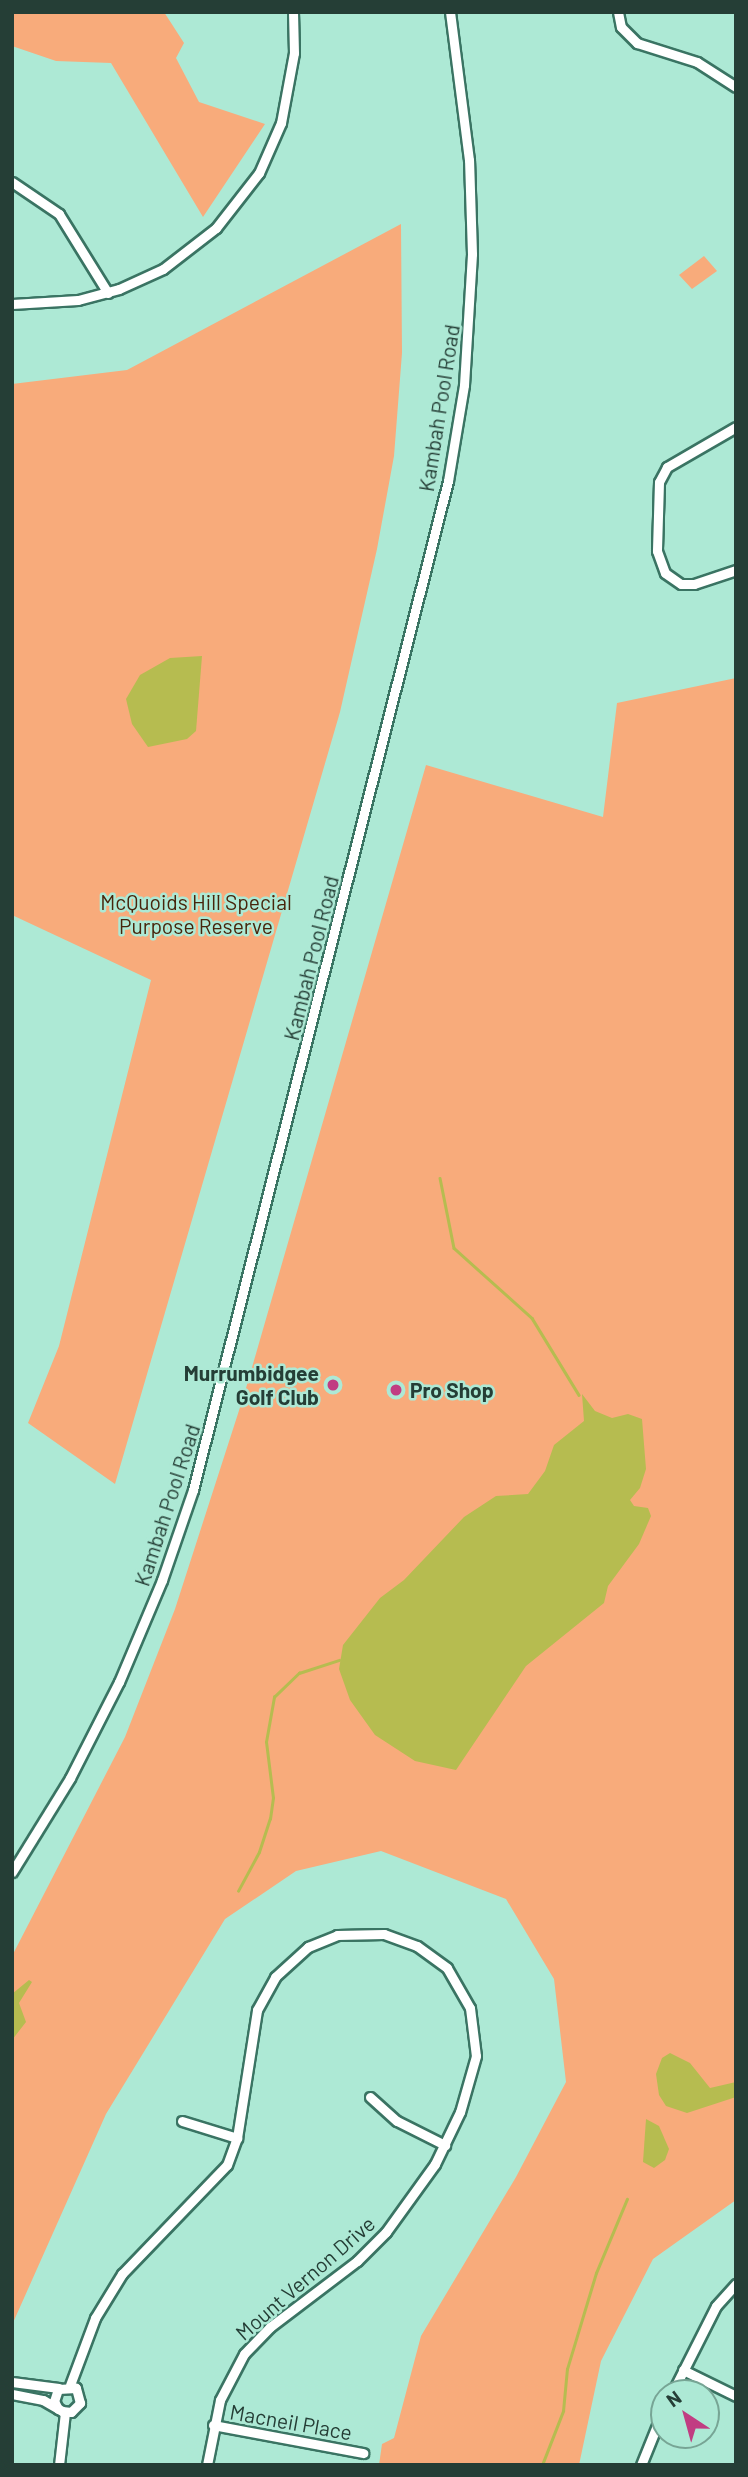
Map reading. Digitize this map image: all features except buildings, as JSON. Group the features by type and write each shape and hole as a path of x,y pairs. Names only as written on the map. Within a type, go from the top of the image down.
{"street":[{"path":"12,304 58,303 108,293 182,257 216,228 250,187 273,143 290,87 293,12"},
{"name":"Kambah Pool Road","path":"12,1872 64,1788 114,1693 162,1580 193,1490 448,481 464,385 472,254 469,160 450,12"},
{"path":"618,12 621,27 636,43 697,62 736,88"},
{"path":"12,182 59,214 108,293"},
{"path":"736,427 667,467 659,482 657,551 665,573 681,584 694,584 736,570"},
{"name":"Mount Vernon Drive","path":"70,2385 88,2334 113,2288 144,2248 216,2180 237,2138 253,2030 269,1985 308,1947 337,1935 370,1933 397,1937 436,1959 460,1986 470,2008 477,2056 445,2146 386,2232 357,2261 252,2344 230,2376 213,2426 207,2465"},
{"path":"370,2097 397,2121 445,2146"},
{"path":"182,2121 237,2138"},
{"path":"678,2379 720,2300 736,2284"},
{"path":"683,2370 736,2396"},
{"path":"12,2382 60,2388 70,2385 78,2390 80,2403 62,2410 12,2394"},
{"path":"59,2465 62,2410 54,2397 60,2388"},
{"name":"Macneil Place","path":"213,2426 363,2453"},
{"path":"641,2465 650,2435"}],"green space":[{"path":"12,12 164,12 184,43 176,58 199,102 265,124 203,217 111,63 56,61 12,46"},
{"name":"McQuoids Hill Special Purpose Reserve","path":"401,224 402,353 394,456 377,549 340,712 115,1484 28,1423 59,1346 151,980 12,915 12,384 127,370"},
{"path":"704,256 717,271 692,289 679,275"},
{"name":"Murrumbidgee Golf Club","path":"736,678 736,2200 653,2259 601,2361 579,2465 379,2465 382,2444 394,2438 421,2336 516,2177 566,2082 554,1979 506,1899 381,1851 296,1871 225,1919 106,2114 12,2325 12,1956 125,1737 175,1609 244,1395 426,765 603,817 617,703"}],"shaded area":[{"path":"202,656 196,731 187,739 148,747 132,724 126,699 140,675 170,658"},
{"path":"582,1394 595,1411 612,1418 628,1414 642,1419 646,1469 640,1488 630,1500 634,1506 648,1508 651,1516 639,1544 608,1586 604,1603 526,1666 456,1770 415,1761 375,1735 350,1700 339,1669 343,1645 380,1598 404,1580 464,1517 496,1496 528,1494 545,1471 554,1445 584,1421"},
{"path":"29,1980 32,1982 19,2003 26,2022 12,2040 12,1994"},
{"path":"670,2053 690,2063 710,2088 736,2082 736,2097 687,2113 666,2106 659,2095 656,2074 662,2058"},
{"path":"646,2119 659,2126 669,2149 665,2160 654,2168 643,2162"}],"waterway":[{"path":"440,1178 454,1248 532,1318 579,1395"},
{"path":"238,1891 259,1852 270,1819 273,1798 266,1742 274,1697 299,1673 339,1660"},
{"path":"542,2465 563,2411 567,2369 596,2273 627,2199"}],"place":[{"name":"Murrumbidgee Golf Club","path":"333,1385"},
{"name":"Pro Shop","path":"396,1390"}]}
